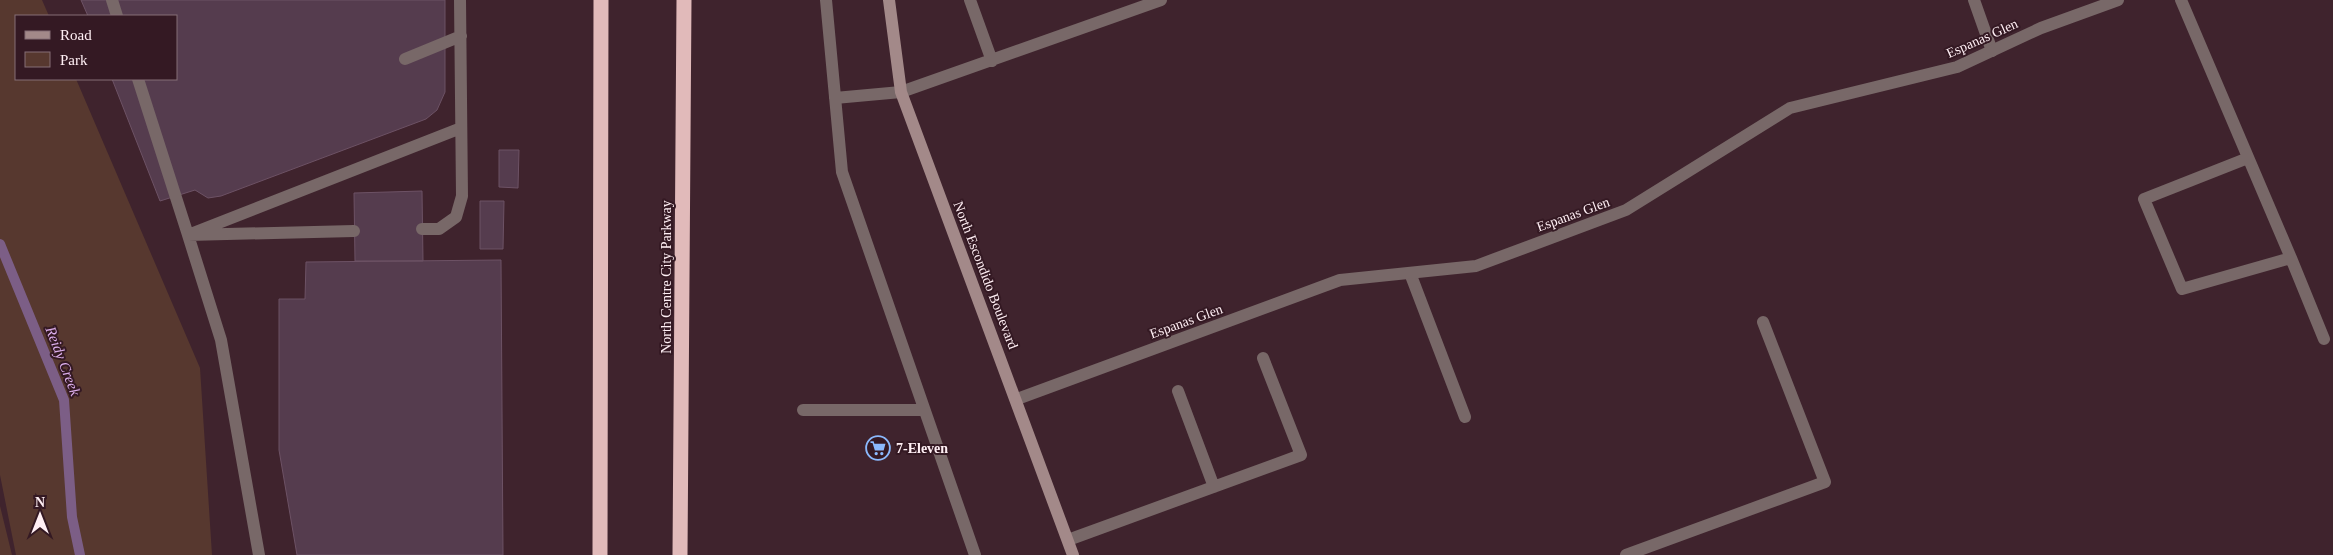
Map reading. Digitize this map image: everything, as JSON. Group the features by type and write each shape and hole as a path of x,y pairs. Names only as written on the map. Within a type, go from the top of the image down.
{"highway":[{"path":"600,555 601,0"},
{"name":"North Centre City Parkway","path":"680,555 684,0"}],"street":[{"path":"112,0 117,15"},
{"path":"422,230 439,229 456,217 462,196 460,0"},
{"path":"826,0 842,172 975,555"},
{"name":"North Escondido Boulevard","path":"889,0 902,92 1074,555"},
{"path":"970,0 992,61"},
{"path":"835,98 902,92 1161,0"},
{"path":"1974,0 1992,51"},
{"name":"Espanas Glen","path":"1016,399 1340,280 1476,266 1626,210 1790,108 1957,67 2041,28 2118,0"},
{"path":"2181,0 2324,339"},
{"path":"405,59 461,36"},
{"path":"138,80 221,340 259,555"},
{"path":"188,235 461,128"},
{"path":"2248,158 2144,198 2174,271 2182,289 2291,258"},
{"path":"188,235 354,231"},
{"path":"1410,273 1464,417"},
{"path":"1626,555 1825,482 1763,322"},
{"path":"1068,540 1301,455 1263,358"},
{"path":"1178,391 1214,487"},
{"path":"803,410 924,410"}],"green space":[{"path":"0,0 42,0 49,15 15,15 15,80 76,80 200,368 212,555 16,555 0,475"},
{"path":"0,506 12,555 0,555"}],"building":[{"path":"81,0 445,0 445,92 437,110 426,119 221,196 208,198 195,190 160,201 112,80 178,80 178,15 88,15"},
{"path":"499,150 519,150 518,188 499,187"},
{"path":"422,191 423,261 355,261 354,193"},
{"path":"480,201 504,201 503,249 480,249"},
{"path":"501,260 503,555 297,555 279,450 279,299 305,299 306,262"}],"waterway":[{"name":"Reidy Creek","path":"0,244 64,400 72,517 80,555"}],"place":[{"name":"7-Eleven","path":"878,448"}]}
